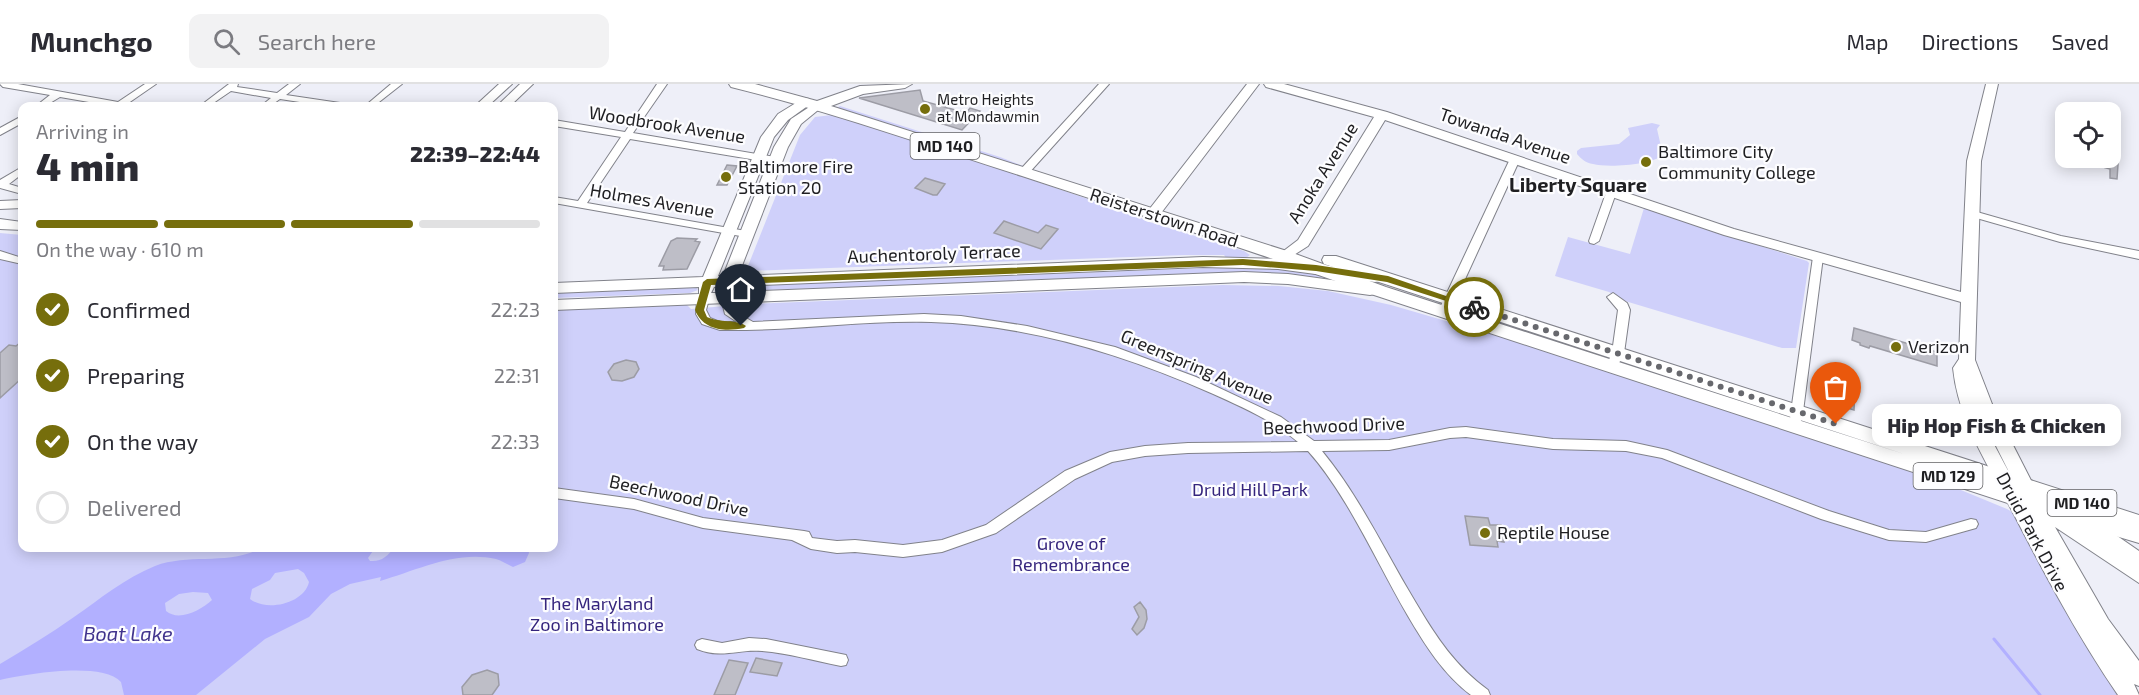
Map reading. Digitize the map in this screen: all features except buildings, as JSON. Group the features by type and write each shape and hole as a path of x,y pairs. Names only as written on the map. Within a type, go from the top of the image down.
{"main road":[{"path":"486,102 506,84"},
{"path":"507,102 527,84"},
{"name":"Reisterstown Road","path":"736,84 818,101 2019,490 2139,523"},
{"path":"703,299 707,282 759,156 777,123 850,84"},
{"path":"728,290 746,234 775,160 792,127 818,101 869,88 905,84"},
{"path":"1156,210 1253,84"},
{"name":"Towanda Avenue","path":"1270,84 1382,116 1729,232 1969,299"},
{"name":"Druid Park Drive","path":"1992,84 1974,161 1970,213 1967,360 2019,490 2090,638 2130,695"},
{"name":"Reisterstown Road","path":"787,85 818,101"},
{"name":"Anoka Avenue","path":"1290,253 1303,243 1382,116"},
{"path":"0,205 18,204"},
{"path":"0,224 18,226"},
{"name":"Reisterstown Road","path":"1290,253 1316,268 1384,285"},
{"name":"Auchentoroly Terrace","path":"558,288 707,282 728,290 1203,262 1278,264 1316,268"},
{"name":"MD 129","path":"558,305 703,299 728,290 1244,277 1384,285"},
{"name":"Druid Park Drive","path":"1967,360 1961,368 1963,394 2003,477"},
{"name":"Reisterstown Road","path":"1796,418 2003,477 2035,504 2139,535"},
{"name":"MD 129","path":"2019,490 2076,517 2139,561"},
{"name":"Druid Park Drive","path":"2035,504 2084,598 2139,677"},
{"name":"MD 129","path":"2035,504 2139,575"}],"street":[{"path":"3,84 100,102"},
{"path":"126,102 151,84"},
{"path":"270,102 295,84"},
{"path":"374,102 397,84"},
{"path":"580,205 662,84"},
{"path":"1028,168 1104,84"},
{"path":"210,102 232,86 315,102"},
{"path":"46,102 58,94"},
{"path":"0,132 18,121"},
{"name":"Woodbrook Avenue","path":"558,124 775,160"},
{"path":"1446,306 1515,159"},
{"path":"0,184 18,173"},
{"path":"0,184 18,190"},
{"path":"1594,241 1611,193"},
{"name":"Holmes Avenue","path":"558,201 746,234"},
{"path":"1970,213 2081,244 2139,255"},
{"path":"0,255 18,260"},
{"path":"1796,418 1818,257"},
{"name":"Greenspring Avenue","path":"728,290 728,309 733,317 758,325"},
{"path":"1614,297 1624,310 1615,360"},
{"name":"Greenspring Avenue","path":"703,299 699,312 709,323 724,326 924,318 962,320 1046,332 1109,349 1205,386 1289,427 1312,447 1339,484 1436,649 1462,679 1483,695"},
{"name":"Beechwood Drive","path":"558,493 608,499 703,523 797,537 811,543 903,551 942,546 992,529 1061,480 1110,457 1145,451 1188,448 1389,446 1450,433 1466,432 1554,444 1626,446 1681,458 1826,515 1867,529 1910,537 1940,534 1971,524"},
{"path":"702,645 722,649 749,644 766,645 841,660"}],"green space":[{"path":"840,106 1000,157 1023,166 837,108"},
{"path":"832,115 1036,179 1035,181 1138,216 1146,221 1244,251 1250,255 1246,258 1227,259 1224,255 1185,255 746,271 800,135 815,117"},
{"path":"1652,123 1660,125 1657,129 1663,155 1657,158 1629,165 1609,166 1588,163 1577,154 1581,148 1619,144 1630,135 1628,128"},
{"path":"1644,208 1807,261 1809,263 1796,348 1782,348 1625,301 1609,292 1555,276 1568,237 1630,254"},
{"name":"Druid Hill Park","path":"0,233 18,235 18,552 558,552 558,310 681,305 687,305 691,309 748,304 1223,285 1279,286 1328,291 1391,305 1508,339 1922,474 2007,509 2014,513 2125,695 0,695"},
{"path":"1242,267 1313,272 1331,279 1262,273 1222,273 744,291 740,288 744,285 767,284"},
{"path":"695,286 698,290 690,293 558,298 558,291"}],"water":[{"name":"Boat Lake","path":"252,552 372,552 368,558 370,561 378,561 391,552 529,553 525,562 513,567 496,559 466,557 437,563 380,581 381,577 350,584 331,594 309,617 265,639 196,695 124,695 121,682 98,672 45,672 0,680 0,664 144,571 168,562 236,557","holes":["298,569 304,573 309,582 306,590 300,596 284,604 265,605 250,599 252,589 270,580 275,573","208,593 212,600 196,611 183,615 166,611 165,603 179,594"]}],"waterway":[{"path":"1994,639 2040,695"}],"way so far":[{"path":"1474,307 1836,424"}],"place":[{"name":"Metro Heights at Mondawmin","path":"925,109"},
{"name":"Baltimore City Community College","path":"1646,162"},
{"name":"Baltimore Fire Station 20","path":"726,177"},
{"name":"Verizon","path":"1896,347"},
{"name":"Hip Hop Fish & Chicken","path":"1836,424"},
{"name":"Reptile House","path":"1485,533"}],"district":[{"name":"Liberty Square","path":"1578,185"}],"route":[{"path":"741,326 716,325 703,319 699,310 707,282 1243,262 1316,268 1388,279 1474,307"}],"park label":[{"name":"Grove of Remembrance","path":"1071,554"},
{"name":"The Maryland Zoo in Baltimore","path":"597,614"}]}
